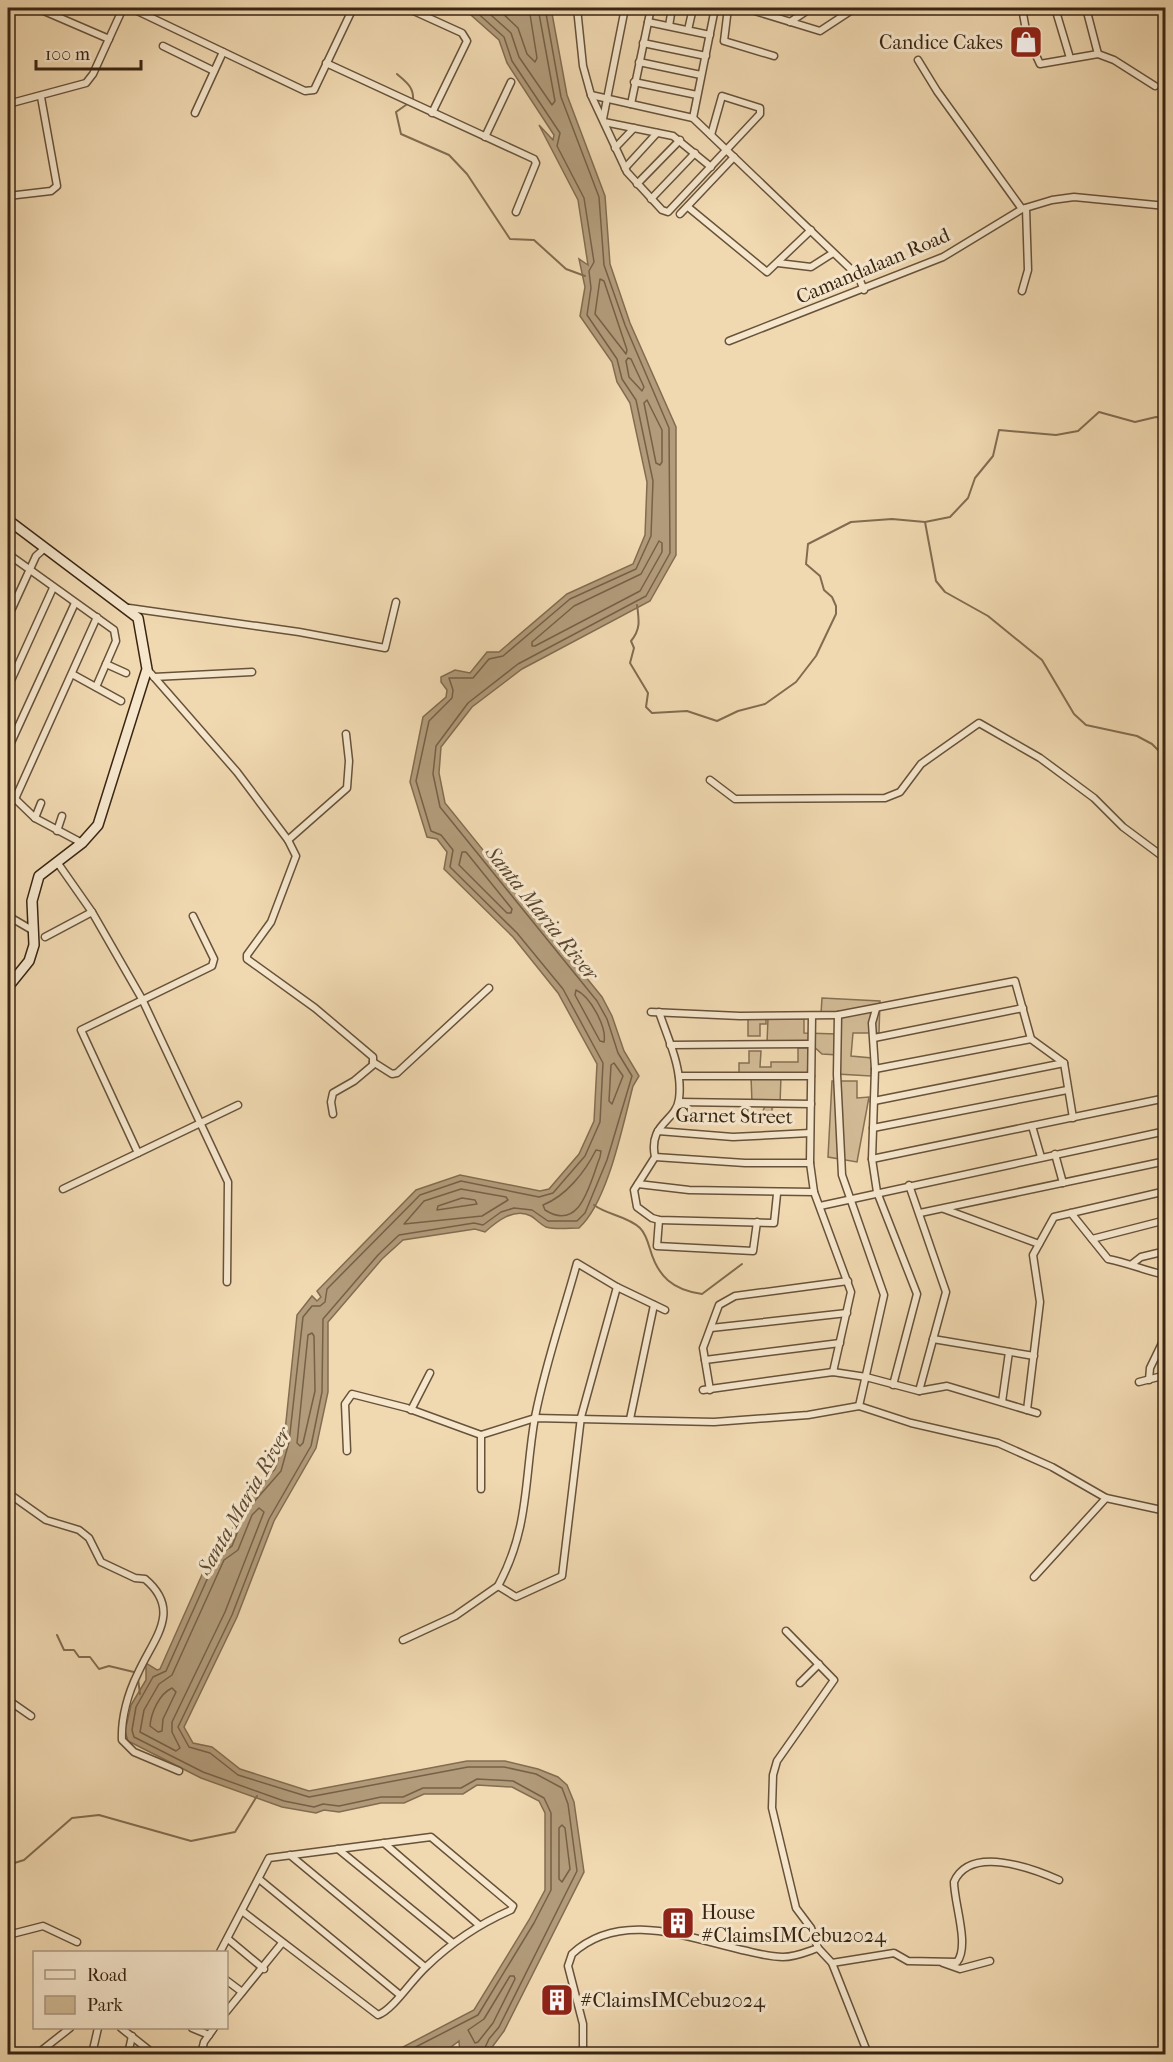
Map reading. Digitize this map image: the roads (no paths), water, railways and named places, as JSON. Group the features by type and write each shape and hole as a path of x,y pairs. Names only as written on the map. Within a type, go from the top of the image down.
{"street":[{"path":"38,8 109,39"},
{"path":"8,104 41,97 86,83 93,74 123,8"},
{"path":"131,8 305,91 314,90 352,8"},
{"path":"407,8 462,33 467,41 432,113"},
{"path":"577,8 583,66 591,95 625,168 651,199 668,212 727,151 759,114 760,108 722,96 711,135"},
{"path":"603,121 625,8"},
{"path":"631,104 651,8"},
{"path":"669,26 672,8"},
{"path":"688,30 693,8"},
{"path":"693,118 716,8"},
{"path":"728,8 724,41 774,56"},
{"path":"745,8 820,31 855,8"},
{"path":"759,13 766,8"},
{"path":"790,22 812,8"},
{"path":"1022,8 1027,36 1040,64 1098,54 1114,60 1155,86"},
{"path":"1055,8 1070,58"},
{"path":"1086,8 1098,54"},
{"path":"648,22 710,35"},
{"path":"643,43 706,56"},
{"path":"163,46 214,71"},
{"path":"195,113 223,52"},
{"path":"918,60 944,100 1024,208 1028,270 1022,291"},
{"path":"639,62 701,75"},
{"path":"326,63 534,159 536,163 516,212"},
{"path":"485,137 511,82"},
{"path":"634,82 697,95"},
{"path":"591,95 693,118 858,276 864,290"},
{"path":"8,196 51,191 57,186 41,97"},
{"path":"603,121 680,140 711,167"},
{"path":"615,148 634,128"},
{"path":"625,168 657,133"},
{"path":"637,184 680,140"},
{"path":"651,199 695,153"},
{"path":"680,214 734,157"},
{"name":"Camandalaan Road","path":"729,341 864,290 943,257 1024,208 1074,197 1166,206"},
{"path":"688,207 767,272 810,231"},
{"path":"778,263 811,267 833,253"},
{"path":"8,520 129,608 140,623 151,673 237,772 288,840 296,859 271,922 247,954 247,959 315,1008 373,1058 374,1062 392,1074 397,1073 489,988"},
{"path":"8,618 10,603 31,569 36,556 45,548"},
{"path":"8,555 31,569 52,588 110,626 115,635 96,687"},
{"path":"8,687 52,588"},
{"path":"129,608 299,632 385,648 396,602"},
{"path":"8,749 75,603"},
{"path":"15,799 97,617"},
{"path":"106,664 126,673"},
{"path":"151,673 252,672"},
{"path":"8,987 29,961 33,945 32,900 39,876 82,843 98,825 151,673"},
{"path":"72,674 121,701"},
{"path":"710,780 735,799 885,798 900,792 921,764 979,723 1040,758 1094,798 1123,827 1166,859"},
{"path":"288,840 347,788 349,761 346,734"},
{"path":"8,792 35,818 82,843"},
{"path":"35,818 41,803"},
{"path":"57,831 62,816"},
{"path":"57,862 92,912 142,999 228,1182 227,1282"},
{"path":"45,937 92,912"},
{"path":"8,916 32,930"},
{"path":"138,1153 80,1033 83,1027 214,963 193,916"},
{"path":"651,1012 838,1015 1015,981 1032,1039 1064,1063 1073,1118"},
{"path":"874,1038 1023,1008"},
{"path":"876,1009 872,1023 875,1069 872,1159 877,1192 917,1294 893,1384"},
{"path":"659,1012 679,1076 679,1102 652,1143 655,1157 634,1190 637,1207 652,1218 659,1220 774,1223 777,1194"},
{"path":"838,1015 837,1074 842,1175 884,1294 859,1406"},
{"path":"812,1016 810,1163 814,1192 852,1292 833,1372"},
{"path":"875,1069 1032,1039"},
{"path":"669,1045 811,1044"},
{"path":"333,1114 331,1102 333,1093 354,1081 374,1062"},
{"path":"874,1101 1064,1063"},
{"path":"679,1076 812,1076"},
{"path":"873,1128 1067,1089"},
{"path":"872,1159 1166,1098"},
{"path":"679,1102 811,1104"},
{"path":"63,1189 238,1105"},
{"path":"1032,1126 1041,1157"},
{"name":"Garnet Street","path":"658,1131 733,1137 810,1134"},
{"path":"820,1206 1166,1131"},
{"path":"1055,1154 1062,1183"},
{"path":"655,1157 745,1163 810,1163"},
{"path":"920,1213 1166,1161"},
{"path":"638,1184 689,1190 777,1194 814,1192"},
{"path":"909,1185 946,1292 919,1391"},
{"path":"1028,1410 1040,1302 1033,1255 1054,1217 1166,1191"},
{"path":"942,1209 1039,1244"},
{"path":"1071,1213 1108,1259 1132,1264 1138,1270 1166,1275"},
{"path":"659,1220 657,1246 753,1251 757,1222"},
{"path":"1092,1239 1166,1220"},
{"path":"1132,1264 1141,1257 1166,1251"},
{"path":"403,1640 455,1616 498,1586 520,1535 525,1514 535,1418 577,1263 617,1287 665,1310"},
{"path":"848,1281 735,1296 719,1305 703,1347 707,1390 833,1372 866,1377 919,1391 947,1386 1037,1413"},
{"path":"498,1586 516,1597 562,1576 581,1417 617,1287"},
{"path":"630,1419 654,1305"},
{"path":"711,1328 847,1313"},
{"path":"1149,1380 1150,1368 1166,1335"},
{"path":"933,1339 1034,1356"},
{"path":"705,1360 840,1342"},
{"path":"1002,1402 1009,1352"},
{"path":"411,1410 430,1373"},
{"path":"1139,1382 1166,1375"},
{"path":"347,1451 345,1404 352,1394 411,1410 481,1435 535,1418 581,1417 714,1422 808,1415 859,1406 911,1423 998,1443 1052,1467 1106,1498 1166,1511"},
{"path":"481,1435 481,1489"},
{"path":"8,1493 46,1520 79,1530 89,1538 101,1562 135,1578 145,1579 161,1598 164,1615 157,1641 138,1673 121,1723 122,1740 134,1752 178,1771"},
{"path":"1034,1577 1106,1498"},
{"path":"786,1631 834,1680 777,1761 773,1775 772,1808 796,1908 811,1928 818,1948 832,1963 868,2055"},
{"path":"800,1683 819,1664"},
{"path":"8,1700 31,1716"},
{"path":"221,1951 269,1858 431,1837 511,1902 511,1910 479,1925 425,1967 381,2015 376,2014 242,1911"},
{"path":"384,1843 479,1925"},
{"path":"338,1849 453,1943"},
{"path":"290,1855 425,1967"},
{"path":"832,1963 894,1953 908,1961 954,1963 962,1955 954,1882 958,1874 968,1866 1001,1862 1036,1870 1059,1880"},
{"path":"258,1879 400,1995"},
{"path":"8,1935 43,1926 77,1942"},
{"path":"583,2055 583,2024 568,1966 572,1954 581,1946 606,1932 627,1929 658,1931 774,1957 797,1956 818,1948"},
{"path":"228,1939 264,1969"},
{"path":"228,2010 264,1969 282,1943"},
{"path":"943,1963 948,1967 960,1969 990,1961"},
{"path":"228,1982 242,1992"},
{"path":"38,2055 69,2029"},
{"path":"92,2055 98,2029"},
{"path":"122,2029 154,2055"},
{"path":"194,2029 209,2035"},
{"path":"201,2055 213,2029"},
{"path":"128,2055 132,2036"},
{"path":"51,2055 53,2043"}],"water":[{"path":"463,8 551,8 567,95 605,196 610,264 630,323 676,427 676,555 650,601 522,669 472,707 441,747 439,773 445,803 602,997 612,1016 624,1051 639,1076 633,1086 606,1182 589,1216 579,1228 546,1227 531,1216 518,1213 506,1217 485,1232 475,1229 403,1240 382,1259 328,1322 328,1392 316,1448 274,1521 237,1617 184,1727 193,1743 212,1747 240,1769 309,1791 467,1761 505,1761 538,1769 558,1777 567,1785 574,1802 584,1872 504,2031 487,2054 460,2054 459,2041 442,2054 395,2054 399,2049 474,2010 529,1920 545,1890 545,1813 539,1801 512,1787 477,1785 463,1794 424,1794 404,1803 381,1803 339,1812 324,1810 316,1813 282,1807 201,1778 128,1741 125,1731 131,1705 146,1680 146,1663 157,1670 160,1669 213,1550 227,1542 241,1508 275,1469 284,1441 297,1315 312,1296 317,1301 321,1297 317,1291 416,1190 460,1175 540,1191 549,1189 579,1154 594,1121 597,1064 558,993 513,937 444,869 447,852 437,839 427,837 410,782 423,717 446,697 447,690 441,682 441,677 455,670 470,673 487,652 499,652 567,594 633,564 645,535 647,482 630,403 617,382 612,362 580,316 585,287 579,259 588,265 578,200 539,125 553,140 554,135 507,63 499,40"}],"waterway":[{"path":"397,74 409,85 413,95 413,100 396,112 401,134 449,155 467,174 510,239 534,240 566,269 585,276"},
{"path":"637,605 638,624 631,641 634,648 630,663 648,693 646,707 652,713 687,711 717,721 738,711 765,704 796,682 816,656 836,614 836,606 832,597 824,590 820,576 806,564 808,544 851,522 892,519 925,522 950,517 968,498 975,478 993,456 999,430 1056,435 1078,431 1099,412 1135,422 1156,417 1166,418"},
{"path":"925,522 936,581 945,592 988,616 1042,660 1074,714 1086,725 1137,736 1152,744 1166,758"},
{"path":"594,1205 640,1228 657,1267 668,1280 683,1289 702,1294 742,1264"},
{"path":"57,1635 64,1650 74,1650 79,1657 90,1657 99,1669 109,1666 138,1673"},
{"path":"138,1679 140,1694"},
{"path":"8,1865 24,1860 72,1818 99,1815 191,1841 235,1832 257,1796"}],"place":[{"name":"Candice Cakes","path":"1026,42"},
{"name":"House #ClaimsIMCebu2024","path":"678,1923"},
{"name":"#ClaimsIMCebu2024","path":"557,2000"}],"water label":[{"name":"Santa Maria River","path":"542,913"},
{"name":"Santa Maria River","path":"244,1501"}]}
